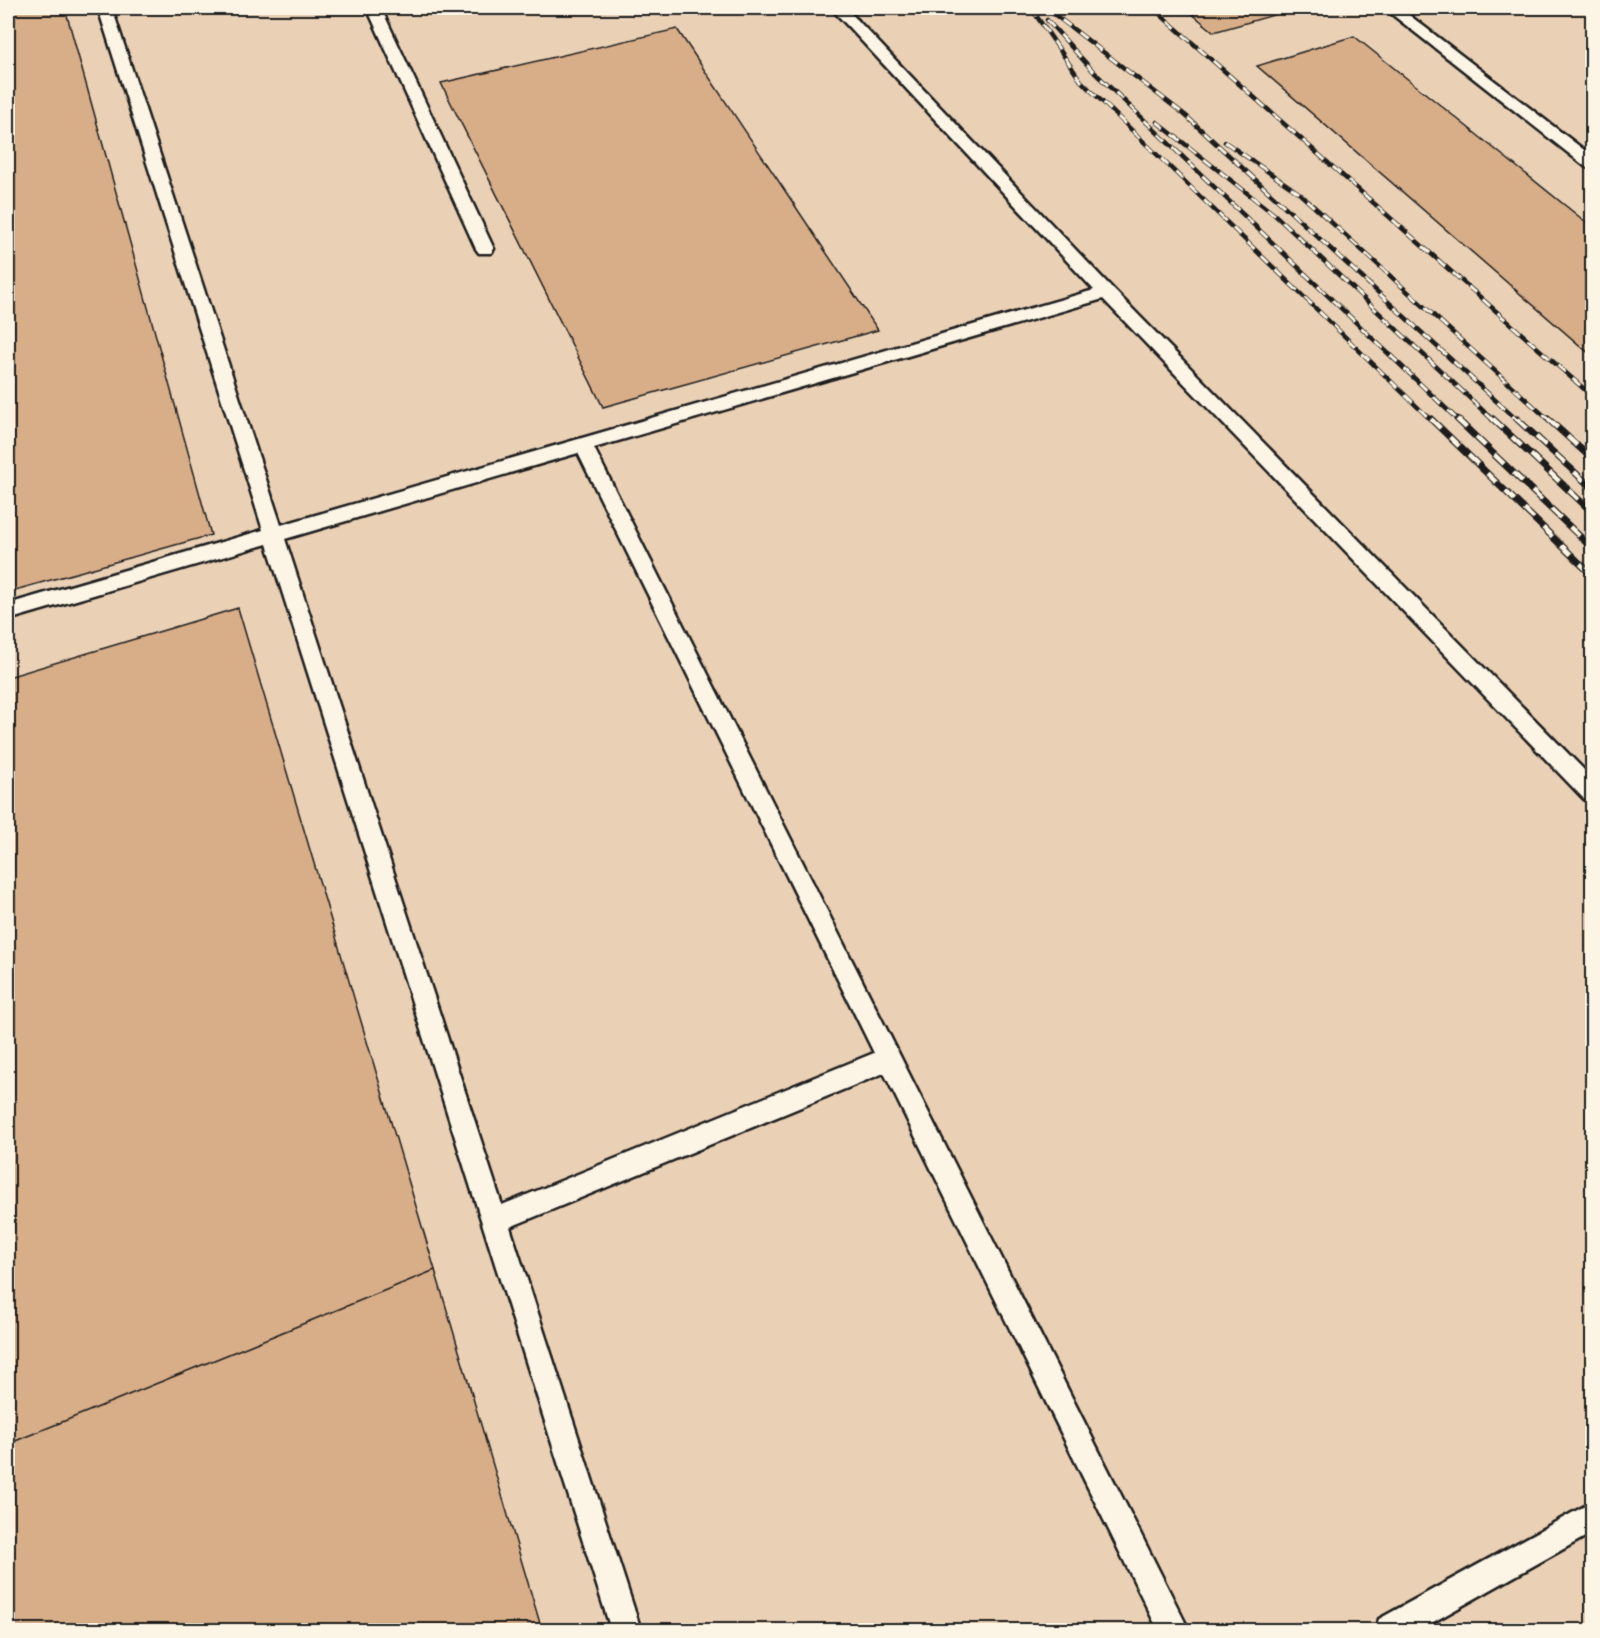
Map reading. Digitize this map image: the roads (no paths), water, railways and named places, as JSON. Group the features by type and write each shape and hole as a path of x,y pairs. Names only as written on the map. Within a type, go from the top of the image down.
{"lane":[{"path":"105,8 626,1630"},
{"path":"374,8 485,249"},
{"path":"838,8 1106,292 1593,792"},
{"path":"1391,8 1593,164"},
{"path":"8,612 1106,292"},
{"path":"583,444 1174,1630"},
{"path":"494,1221 889,1059"},
{"path":"1390,1630 1593,1517"}],"railway":[{"path":"1031,8 1081,81 1432,421"},
{"path":"1046,8 1185,115 1518,421"},
{"path":"1153,8 1592,396"},
{"path":"1047,20 1094,72 1459,421"},
{"path":"1157,122 1275,215 1494,421"},
{"path":"1225,142 1299,193 1550,421"},
{"path":"1431,419 1592,575"},
{"path":"1457,419 1592,548"},
{"path":"1493,419 1592,512"},
{"path":"1517,419 1592,488"},
{"path":"1548,419 1592,459"}]}
